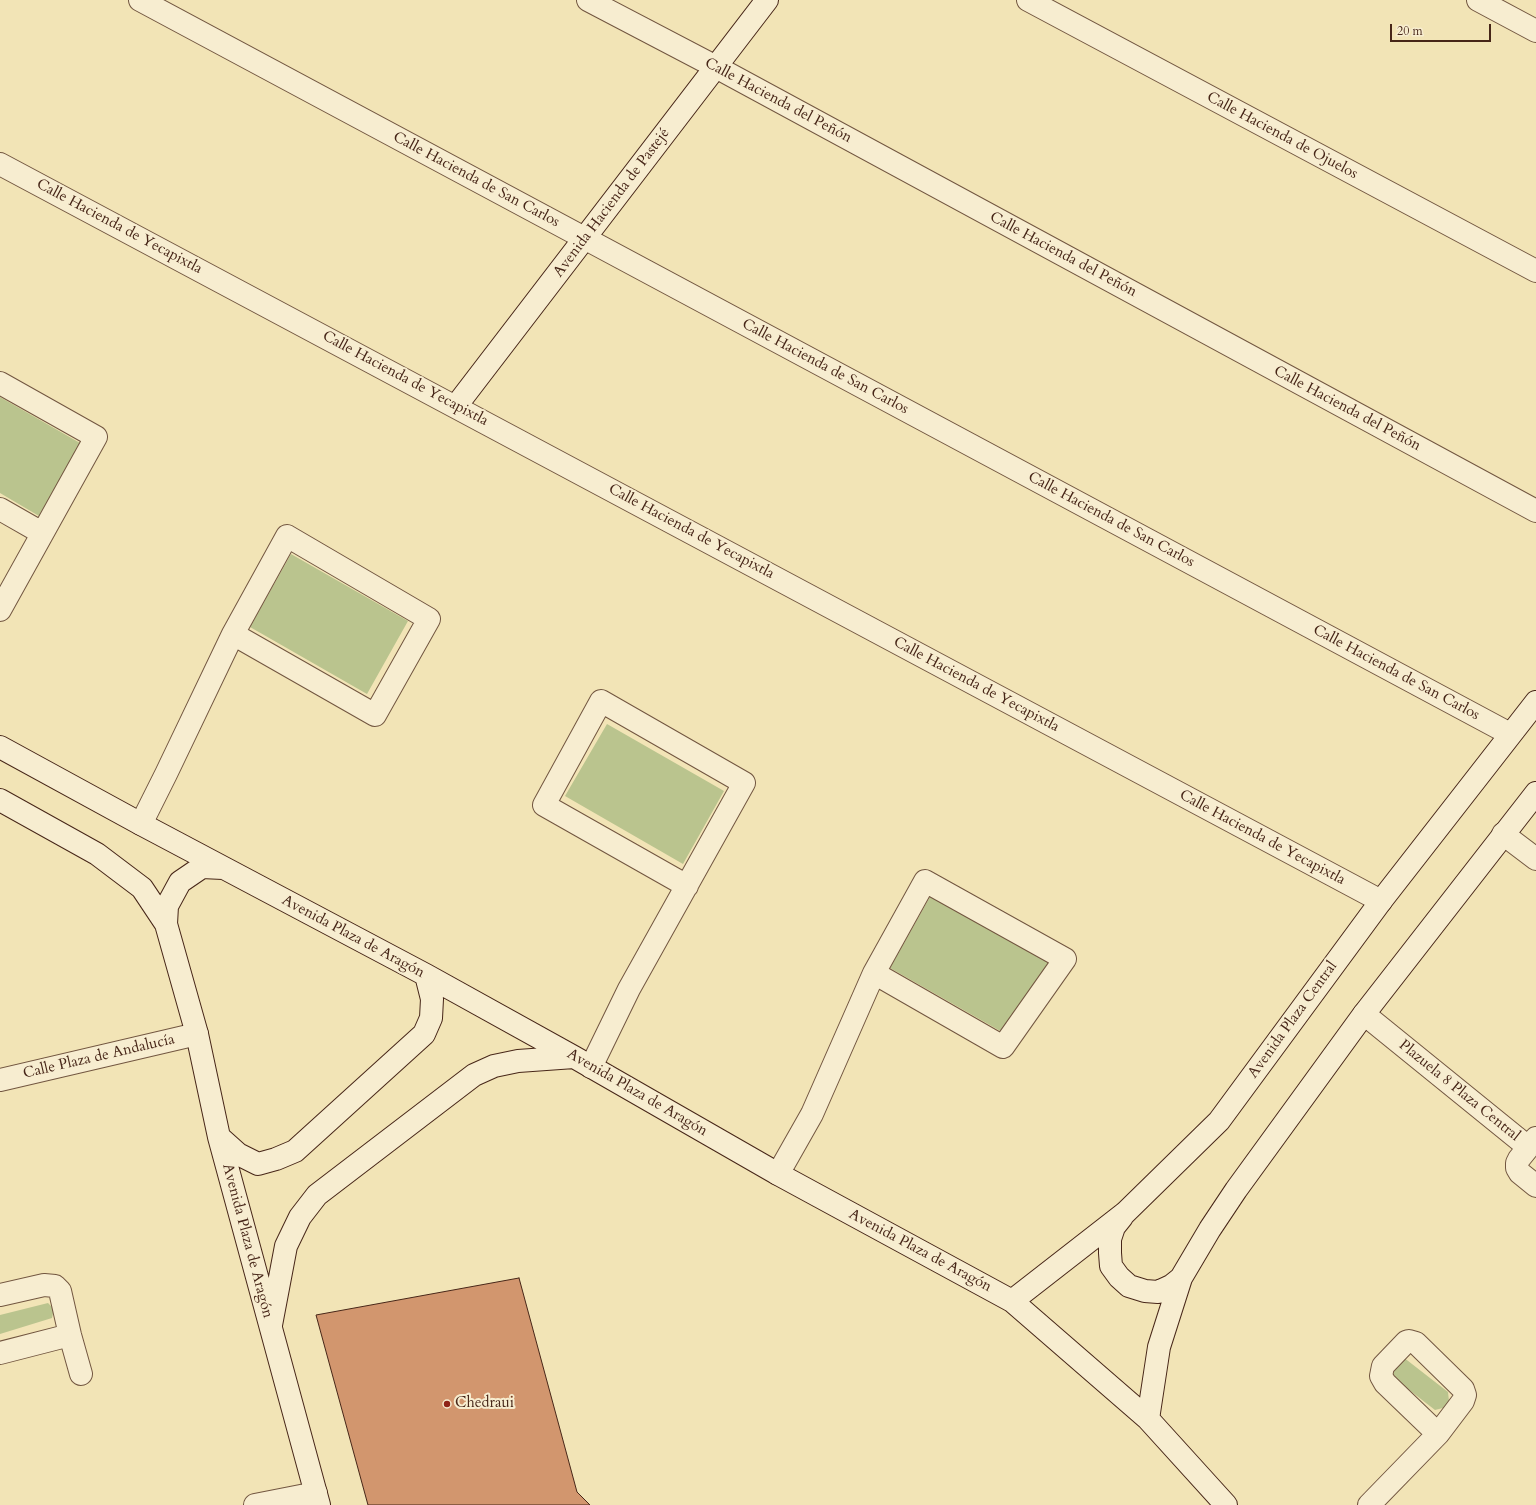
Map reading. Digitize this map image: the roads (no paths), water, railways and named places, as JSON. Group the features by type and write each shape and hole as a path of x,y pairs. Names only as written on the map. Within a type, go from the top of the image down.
{"street":[{"name":"Calle Hacienda de San Carlos","path":"140,0 1510,734"},
{"name":"Calle Hacienda del Peñón","path":"588,0 716,67 1536,511"},
{"name":"Avenida Hacienda de Pastejé","path":"456,406 767,0"},
{"name":"Calle Hacienda de Ojuelos","path":"1028,0 1536,271"},
{"path":"1478,0 1536,31"},
{"name":"Calle Hacienda de Yecapixtla","path":"0,164 1381,901"},
{"path":"0,383 96,436 0,610"},
{"path":"0,509 42,534"},
{"path":"141,824 233,634 286,536 429,619 375,715 233,634"},
{"path":"270,1330 286,1246 300,1217 317,1196 474,1075 494,1066 518,1061 582,1062 629,989 744,784 601,701 544,805 686,886"},
{"name":"Avenida Plaza Central","path":"1012,1301 1125,1213 1219,1121 1381,901 1536,702"},
{"name":"Avenida Plaza de Aragón","path":"0,747 223,868 426,974 778,1174 1012,1301 1148,1419 1226,1505"},
{"path":"1148,1419 1159,1348 1181,1278 1236,1190 1364,1014 1536,793"},
{"name":"Avenida Plaza de Aragón","path":"0,800 97,854 142,888 166,924 197,1034 219,1137 270,1330 318,1499"},
{"path":"1503,834 1536,859"},
{"path":"166,924 167,906 180,882 202,867 223,868"},
{"path":"778,1174 812,1114 874,973 925,881 1065,959 1003,1047 874,973"},
{"path":"219,1137 238,1154 258,1164 276,1159 295,1151 424,1034 431,1018 432,998 426,974"},
{"name":"Plazuela 8 Plaza Central","path":"1364,1014 1532,1143 1517,1163 1517,1168 1520,1173 1536,1186"},
{"name":"Calle Plaza de Andalucía","path":"0,1080 197,1034"},
{"path":"1125,1213 1114,1227 1110,1239 1111,1266 1119,1277 1129,1286 1145,1291 1158,1292 1171,1286 1181,1278"},
{"path":"0,1295 44,1285 56,1286 60,1291 81,1374"},
{"path":"0,1353 70,1335"},
{"path":"1369,1505 1438,1434"},
{"path":"255,1505 318,1499"}],"place":[{"name":"Chedraui","path":"447,1404"}]}
